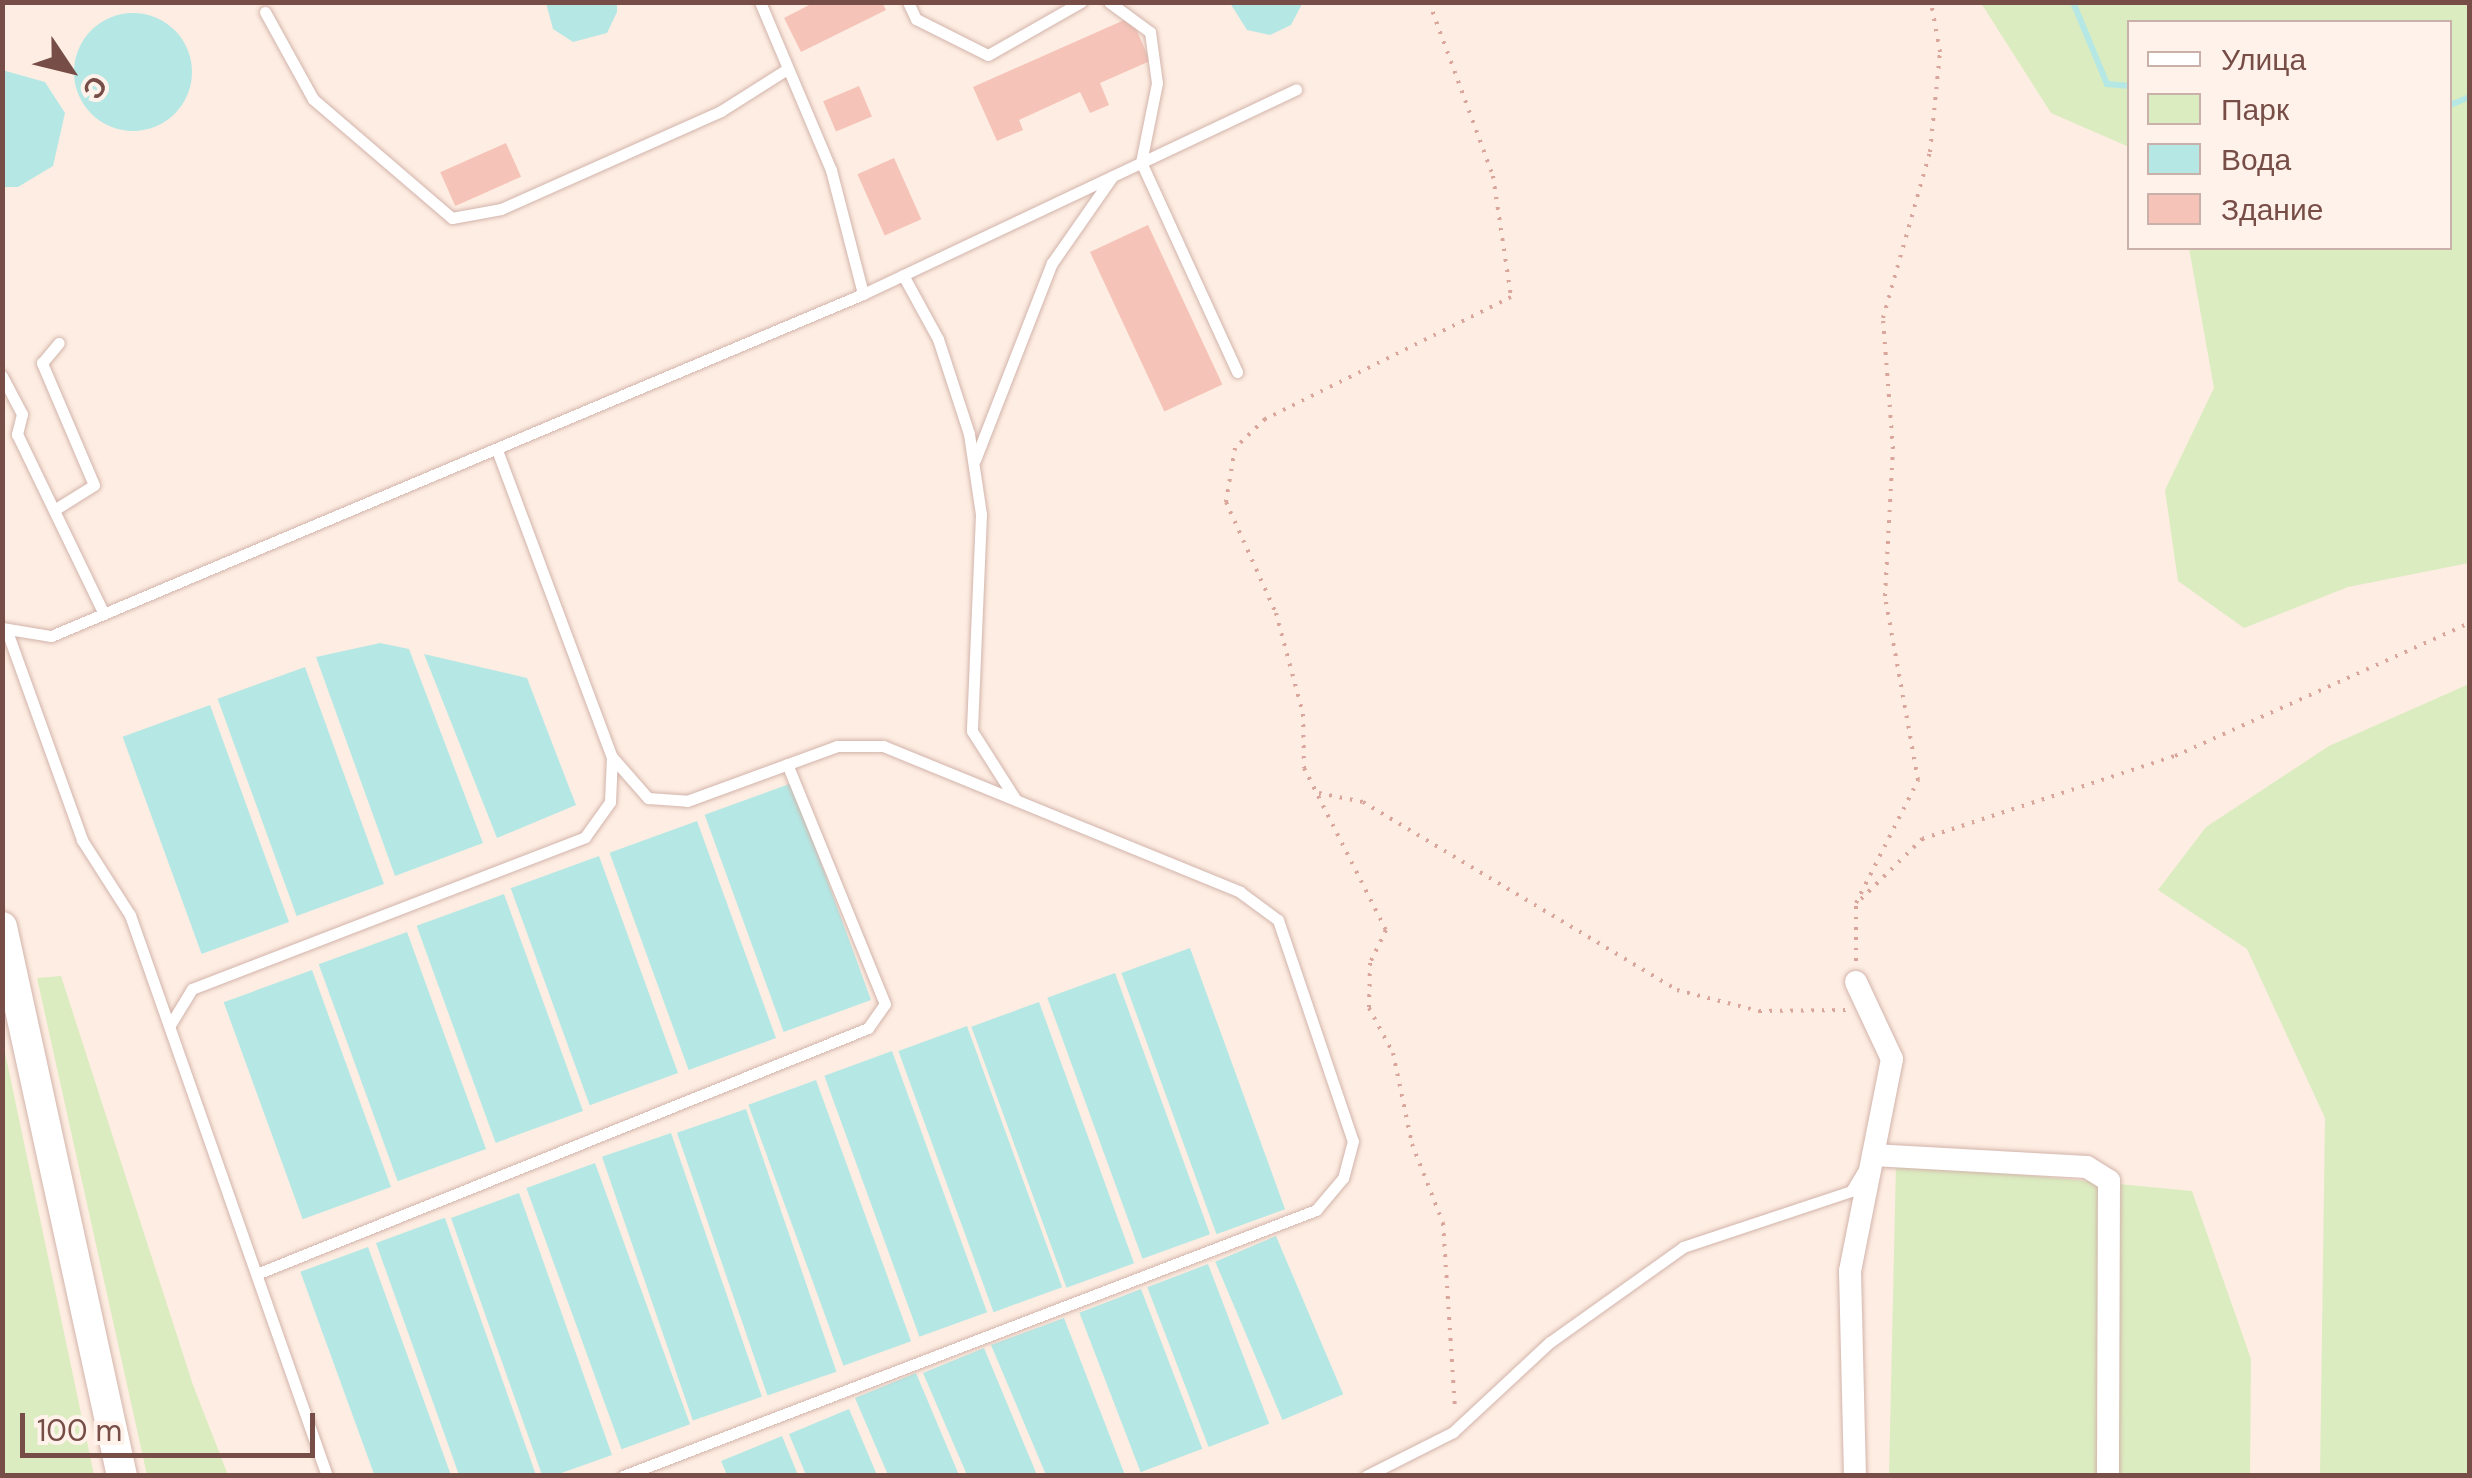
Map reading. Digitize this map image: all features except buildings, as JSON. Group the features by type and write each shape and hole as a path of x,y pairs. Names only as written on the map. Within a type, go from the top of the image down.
{"main road":[{"path":"2,927 122,1476"}],"street":[{"path":"1855,1476 1850,1272 1892,1059 1856,982"},
{"path":"1874,1155 2086,1167 2109,1181 2108,1476"}],"lane":[{"path":"760,2 784,70 831,170 862,294"},
{"path":"908,2 916,20 988,54 1081,2"},
{"path":"1109,2 1150,32 1157,83 1141,162 1237,372"},
{"path":"265,12 314,98 452,218 501,209 721,112 784,70"},
{"path":"327,1476 130,915 82,840 5,631 51,636 497,450 902,276 1296,89"},
{"path":"974,464 1052,264 1114,175"},
{"path":"902,276 938,338 974,464 981,514 972,731 1016,800"},
{"path":"54,510 94,484 42,363 59,343"},
{"path":"2,376 54,510 104,614"},
{"path":"497,450 612,757 648,798 688,801 837,746 884,746 1240,892 1278,920 1354,1141 1343,1178 1316,1210 623,1476"},
{"path":"170,1025 192,990 585,837 610,802 612,757"},
{"path":"258,1274 868,1028 885,1004 787,764"},
{"path":"1366,1476 1453,1432 1550,1342 1683,1248 1851,1192 1874,1155"}],"path":[{"path":"1429,2 1493,176 1511,297 1266,418 1234,448 1226,502 1276,613 1317,793 1386,930 1370,963 1370,1008 1393,1052 1412,1144 1443,1223 1453,1432"},
{"path":"1856,982 1856,904 1918,780 1884,596 1892,449 1883,318 1930,152 1940,52 1930,2"},
{"path":"1856,904 1922,839 2175,756 2470,623"},
{"path":"1317,793 1363,802 1677,990 1760,1011 1868,1007"}],"green space":[{"path":"1981,3 2469,3 2469,563 2348,587 2244,628 2178,581 2165,490 2214,388 2189,250 2452,250 2452,20 2127,20 2127,146 2051,113"},
{"path":"2469,684 2469,1475 2320,1475 2325,1118 2247,949 2158,890 2206,827 2329,746"},
{"path":"61,976 193,1385 228,1475 147,1475 37,978"},
{"path":"3,1043 94,1475 3,1475"},
{"path":"1896,1163 2192,1191 2251,1359 2250,1475 1889,1476"}],"water":[{"path":"546,3 617,3 617,12 607,33 573,42 553,29"},
{"path":"1230,3 1302,4 1291,25 1270,35 1247,30"},
{"path":"133,13 156,17 175,30 188,49 192,72 188,95 175,114 156,127 133,131 110,127 91,114 78,95 74,72 78,49 91,30 110,17"},
{"path":"2,70 45,82 65,113 53,166 18,187 3,187"},
{"path":"380,643 409,649 483,843 395,876 316,657"},
{"path":"424,654 527,678 576,805 497,838"},
{"path":"305,667 384,884 297,916 218,699"},
{"path":"210,705 289,922 202,954 123,737"},
{"path":"792,783 871,1000 784,1032 705,815"},
{"path":"697,821 776,1038 689,1070 610,853"},
{"path":"599,856 678,1073 590,1105 511,888"},
{"path":"504,894 583,1111 496,1143 417,926"},
{"path":"407,932 486,1149 398,1181 319,964"},
{"path":"1190,948 1285,1209 1216,1234 1121,973"},
{"path":"312,970 391,1187 303,1219 224,1002"},
{"path":"1115,973 1210,1234 1142,1259 1047,998"},
{"path":"1039,1002 1134,1263 1066,1288 971,1027"},
{"path":"967,1026 1062,1287 993,1312 898,1051"},
{"path":"892,1051 987,1312 919,1337 824,1076"},
{"path":"816,1080 911,1341 843,1366 748,1105"},
{"path":"746,1109 837,1372 767,1396 677,1133"},
{"path":"671,1133 762,1397 693,1421 602,1157"},
{"path":"595,1163 690,1424 621,1449 526,1188"},
{"path":"519,1193 612,1455 556,1475 542,1475 451,1218"},
{"path":"445,1218 536,1475 459,1475 376,1243"},
{"path":"1276,1236 1343,1394 1282,1420 1215,1262"},
{"path":"368,1247 451,1474 375,1476 300,1272"},
{"path":"1208,1264 1269,1424 1209,1447 1147,1287"},
{"path":"1141,1289 1202,1449 1141,1472 1079,1313"},
{"path":"1064,1318 1125,1475 1046,1475 991,1345"},
{"path":"984,1348 1037,1475 967,1475 923,1373"},
{"path":"916,1373 959,1475 888,1475 855,1398"},
{"path":"849,1409 877,1475 806,1475 789,1434"},
{"path":"782,1436 798,1475 727,1475 721,1461"}],"waterway":[{"path":"2073,2 2107,84 2127,86"},
{"path":"2452,104 2470,97"}]}
